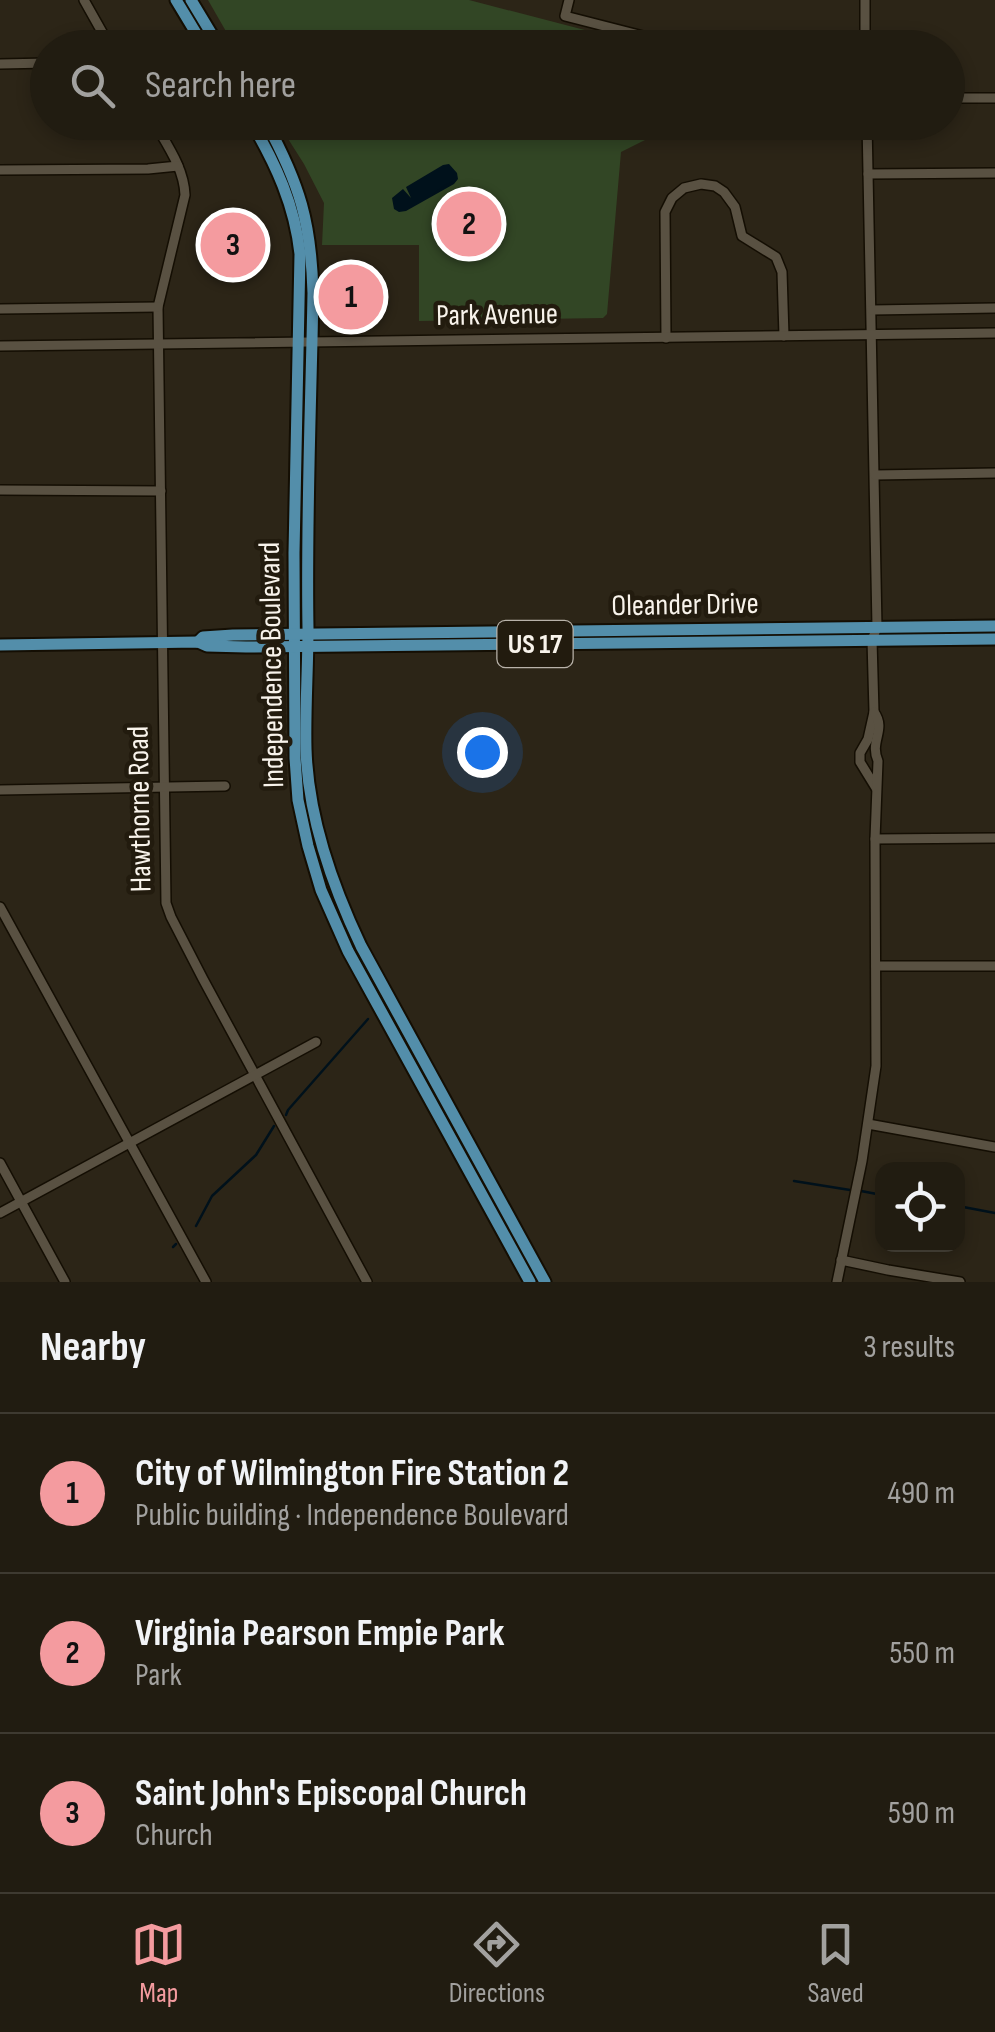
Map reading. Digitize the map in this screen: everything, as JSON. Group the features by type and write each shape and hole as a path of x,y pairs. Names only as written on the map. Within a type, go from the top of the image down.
{"main road":[{"path":"176,0 194,30"},
{"path":"191,0 209,30"},
{"name":"Independence Boulevard","path":"260,140 283,183 296,225 305,342"},
{"name":"Independence Boulevard","path":"275,140 290,170 309,229 313,281 305,342 294,553 306,749 321,841 344,911 545,1282"},
{"name":"Oleander Drive","path":"875,634 995,626"},
{"name":"Oleander Drive","path":"0,645 198,642 203,637 301,640 875,634 995,638"},
{"name":"Independence Boulevard","path":"301,640 295,758 298,800 329,910 530,1282"},
{"path":"348,951 384,1002 394,1006"}],"street":[{"path":"84,0 101,30"},
{"path":"570,0 566,16 620,30"},
{"path":"865,0 865,30"},
{"path":"0,64 30,63"},
{"path":"965,98 995,98"},
{"path":"0,170 178,166 164,140"},
{"path":"867,140 875,634 874,712 860,762 876,788"},
{"name":"Hawthorne Road","path":"178,166 185,198 158,307 165,895 169,912 254,1075 367,1282"},
{"path":"868,174 995,173"},
{"path":"666,338 665,210 680,190 701,184 715,186 726,194 735,207 742,236 771,252 779,262 784,336"},
{"path":"0,309 158,307"},
{"path":"872,310 995,308"},
{"name":"Park Avenue","path":"0,346 995,334"},
{"path":"875,475 995,473"},
{"path":"0,490 161,491"},
{"path":"837,1282 868,1124 877,1050 878,761 873,750 879,719 874,712"},
{"path":"0,790 225,786"},
{"path":"875,839 995,838"},
{"path":"1,910 206,1282"},
{"path":"876,966 995,966"},
{"path":"0,1213 316,1042"},
{"path":"868,1124 995,1146"},
{"path":"0,1163 64,1282"},
{"path":"841,1260 960,1282"}],"green space":[{"path":"208,0 469,0 585,30 225,30"},
{"path":"289,140 645,140 621,152 607,314 603,318 419,321 419,245 322,245 324,203"}],"water":[{"path":"449,164 457,173 454,184 406,211 394,209 392,198 403,189 411,198 406,187"}],"waterway":[{"path":"286,1115 368,1019"},
{"path":"196,1226 212,1196 256,1155 274,1126"},
{"path":"794,1181 850,1190"},
{"path":"861,1191 875,1194"},
{"path":"965,1207 995,1213"},
{"path":"173,1247 176,1244"}],"place":[{"name":"Virginia Pearson Empie Park","path":"469,224"},
{"name":"Saint John's Episcopal Church","path":"233,245"},
{"name":"City of Wilmington Fire Station 2","path":"351,297"}]}
